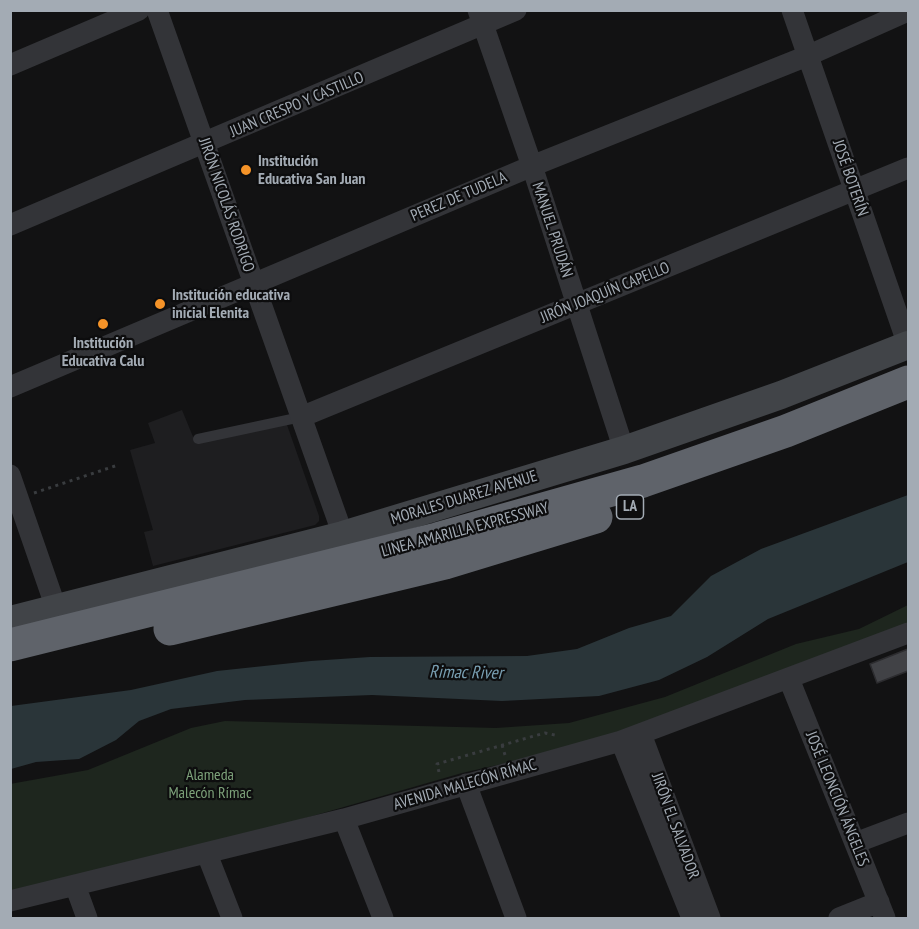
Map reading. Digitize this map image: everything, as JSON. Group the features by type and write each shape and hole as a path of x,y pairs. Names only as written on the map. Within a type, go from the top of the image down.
{"highway":[{"name":"LINEA AMARILLA EXPRESSWAY","path":"10,645 437,539 644,481 786,431 909,382"},
{"name":"LINEA AMARILLA EXPRESSWAY","path":"10,667 445,563 639,504 909,407"}],"main road":[{"name":"MORALES DUAREZ AVENUE","path":"10,620 343,535 624,450 781,395 908,345"}],"street":[{"path":"10,65 139,10"},
{"name":"JIRÓN NICOLÁS RODRIGO","path":"157,10 343,535"},
{"name":"JUAN CRESPO Y CASTILLO","path":"10,225 204,145 480,18 516,10"},
{"name":"JOSÉ BOTERÍN","path":"792,10 908,345"},
{"name":"PEREZ DE TUDELA","path":"10,387 532,166 807,56 909,11"},
{"name":"MANUEL PRUDÁN","path":"480,18 532,166 624,450"},
{"name":"JIRÓN JOAQUÍN CAPELLO","path":"301,417 909,168"},
{"path":"10,475 56,608"},
{"name":"AVENIDA MALECÓN RÍMAC","path":"10,901 344,819 621,741 909,633"},
{"name":"JOSÉ LEONCIÓN ÁNGELES","path":"789,679 882,910"},
{"name":"JIRÓN EL SALVADOR","path":"641,734 696,915"},
{"name":"JIRÓN EL SALVADOR","path":"621,741 696,915"},
{"path":"466,784 516,918"},
{"path":"344,819 384,918"},
{"path":"855,843 909,823"},
{"path":"207,854 231,918"},
{"path":"75,885 87,918"},
{"path":"839,918 882,910"}],"lane":[{"path":"198,439 301,417"}],"path":[{"path":"19,498 118,465"}],"shaded area":[{"path":"182,410 196,444 286,422 319,521 315,525 153,566 144,532 153,530 130,450 155,443 148,423"}],"green space":[{"name":"Alameda Malecón Rímac","path":"908,605 908,626 594,743 462,773 243,836 11,891 10,784 88,770 191,728 225,721 496,728 569,723 665,697 796,644 859,629"}],"water":[{"name":"Rimac River","path":"908,495 908,562 768,619 707,657 659,680 599,696 502,701 372,695 245,700 171,709 139,721 116,740 79,759 36,762 11,769 11,706 131,690 217,671 311,661 370,657 527,656 577,649 629,628 671,616 711,576 761,549"}],"building":[{"path":"908,649 908,671 877,683 870,664"}],"place":[{"name":"Institución Educativa San Juan","path":"246,170"},
{"name":"Institución educativa inicial Elenita","path":"160,304"},
{"name":"Institución Educativa Calu","path":"103,324"}]}
